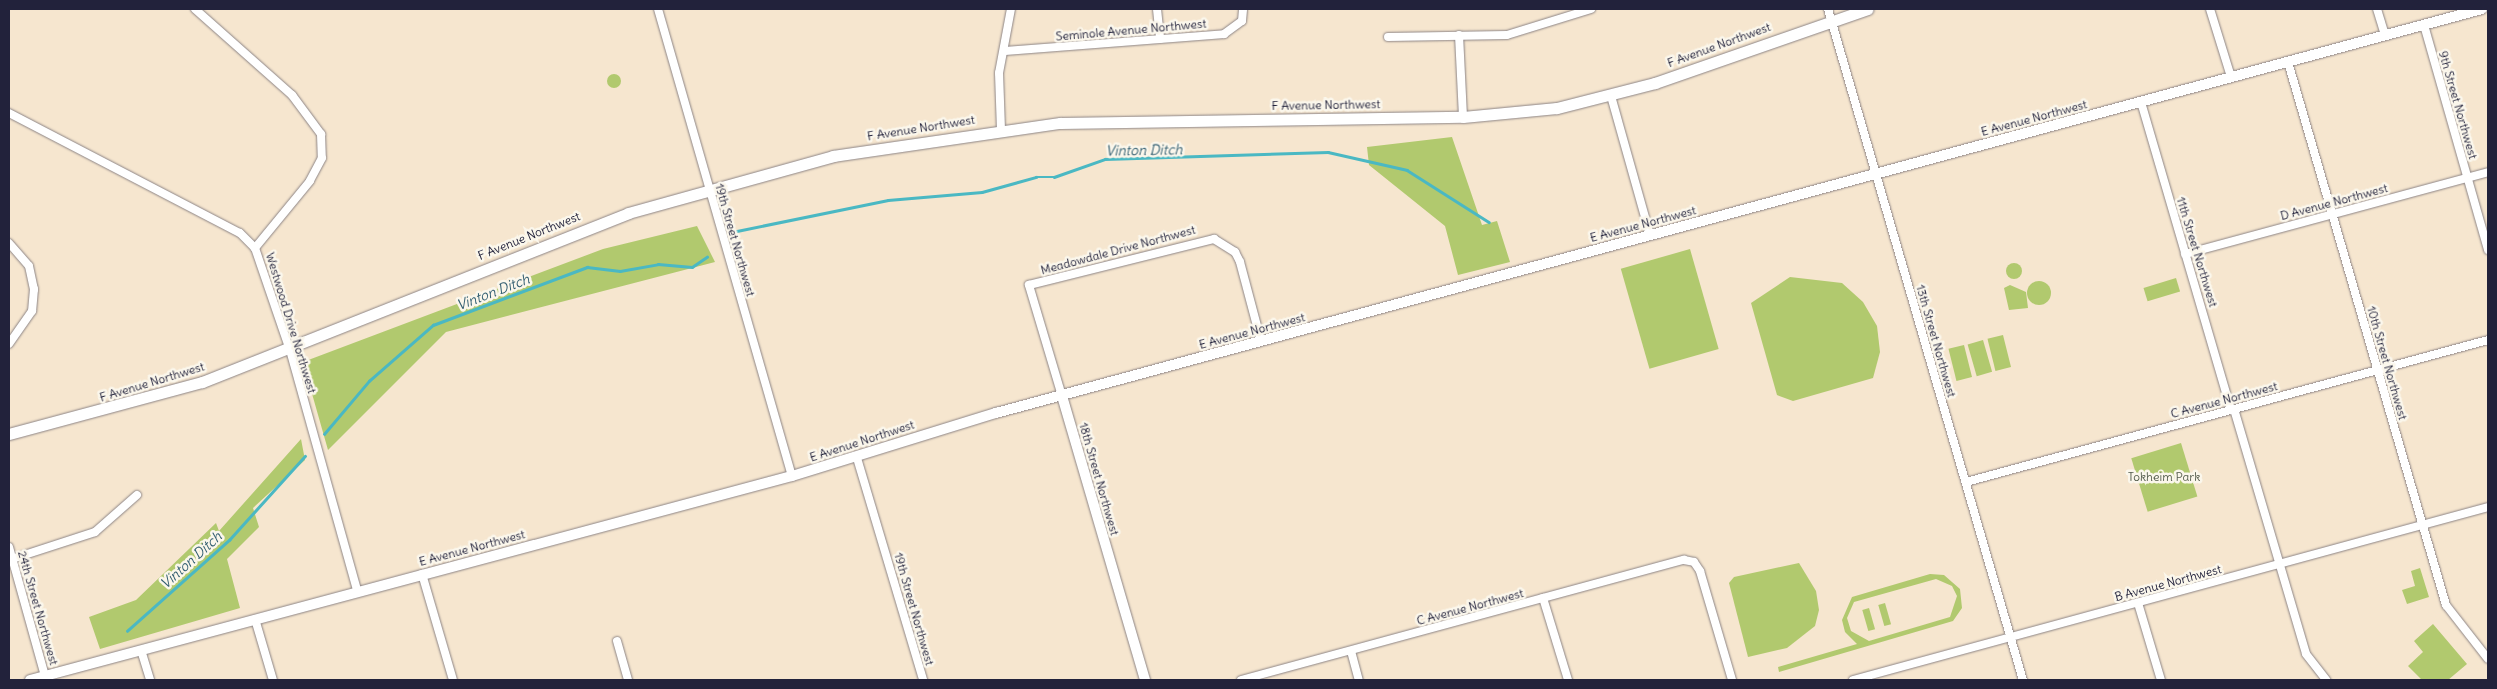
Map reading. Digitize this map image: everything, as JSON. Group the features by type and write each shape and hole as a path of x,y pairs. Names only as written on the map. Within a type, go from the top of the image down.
{"main road":[{"name":"F Avenue Northwest","path":"9,434 153,398 290,350 549,242 708,188 879,147 1060,123 1464,117 1557,108 1611,96 1829,14 1868,9"}],"street":[{"path":"195,9 292,96 321,134 322,158 310,181 255,248"},
{"name":"19th Street Northwest","path":"658,9 792,476"},
{"path":"1001,130 998,95 1011,9"},
{"path":"1157,9 1160,39"},
{"name":"Seminole Avenue Northwest","path":"1005,51 1224,34 1242,21 1243,9"},
{"path":"1388,37 1523,32 1591,9"},
{"path":"2210,9 2231,77"},
{"path":"2377,9 2385,35"},
{"name":"E Avenue Northwest","path":"30,680 357,590 792,476 857,458 930,432 2482,9"},
{"name":"13th Street Northwest","path":"1829,14 2023,680"},
{"name":"9th Street Northwest","path":"2424,25 2488,250"},
{"path":"1459,35 1464,117"},
{"name":"10th Street Northwest","path":"2288,62 2422,524 2451,616 2488,659"},
{"path":"1611,96 1650,236"},
{"name":"11th Street Northwest","path":"2141,102 2306,654 2326,680"},
{"name":"Westwood Drive Northwest","path":"9,113 240,233 255,248 290,350 357,590"},
{"name":"D Avenue Northwest","path":"2185,254 2488,172"},
{"name":"Meadowdale Drive Northwest","path":"1029,286 1214,239 1235,252 1240,262 1260,341"},
{"path":"9,243 29,266 34,289 32,311 9,344"},
{"name":"18th Street Northwest","path":"1029,286 1145,680"},
{"name":"C Avenue Northwest","path":"1966,482 2488,340"},
{"name":"19th Street Northwest","path":"857,458 923,680"},
{"path":"12,559 96,532 137,495"},
{"name":"B Avenue Northwest","path":"1853,680 2488,507"},
{"name":"24th Street Northwest","path":"9,547 45,676"},
{"name":"C Avenue Northwest","path":"1241,680 1684,560 1694,562 1700,571 1732,680"},
{"path":"422,574 453,680"},
{"path":"1543,598 1568,680"},
{"path":"2138,603 2161,680"},
{"path":"255,619 273,680"},
{"path":"617,641 628,680"},
{"path":"141,650 150,680"},
{"path":"1351,651 1359,680"}],"green space":[{"path":"614,74 619,76 621,81 619,86 614,88 609,86 607,81 609,76"},
{"path":"1452,137 1482,225 1497,221 1510,262 1458,275 1445,226 1369,165 1367,147"},
{"path":"697,226 715,262 446,332 328,450 303,362 603,249"},
{"path":"1690,249 1719,349 1649,369 1621,269"},
{"path":"2014,263 2022,271 2014,279 2006,271"},
{"path":"1790,277 1842,283 1863,302 1877,326 1880,352 1873,378 1793,401 1777,395 1751,303"},
{"path":"2176,278 2180,291 2148,301 2143,288"},
{"path":"2039,281 2048,284 2051,293 2048,302 2039,305 2030,302 2027,293 2030,284"},
{"path":"2010,285 2026,292 2028,308 2009,310 2004,288"},
{"path":"2003,335 2011,367 1995,371 1987,339"},
{"path":"1983,340 1992,372 1977,376 1968,344"},
{"path":"1964,345 1972,377 1956,381 1948,349"},
{"path":"301,439 305,460 253,508 259,527 227,559 240,608 100,649 89,617 136,600 216,523 219,531"},
{"name":"Tokheim Park","path":"2181,443 2197,497 2148,512 2131,458"},
{"path":"1799,563 1816,591 1819,610 1815,626 1787,648 1748,657 1729,583 1734,577"},
{"path":"2420,568 2429,597 2407,604 2402,590 2415,586 2411,571"},
{"path":"1930,574 1944,575 1960,589 1962,608 1953,621 1779,672 1778,667 1857,644 1845,632 1842,620 1852,597","holes":["1936,579 1952,586 1957,596 1950,617 1869,641 1851,631 1847,618 1854,602"]},
{"path":"1885,603 1891,624 1884,626 1878,605"},
{"path":"1869,608 1875,629 1868,631 1862,610"},
{"path":"2433,624 2467,664 2448,680 2422,680 2408,666 2423,652 2414,641"}],"waterway":[{"name":"Vinton Ditch","path":"732,232 888,200 982,192 1036,177 1054,177 1105,159 1328,152 1407,170 1489,222"},
{"name":"Vinton Ditch","path":"324,434 369,381 433,325 587,267 620,271 658,264 692,267 707,257"},
{"name":"Vinton Ditch","path":"127,631 229,540 305,456"}]}
